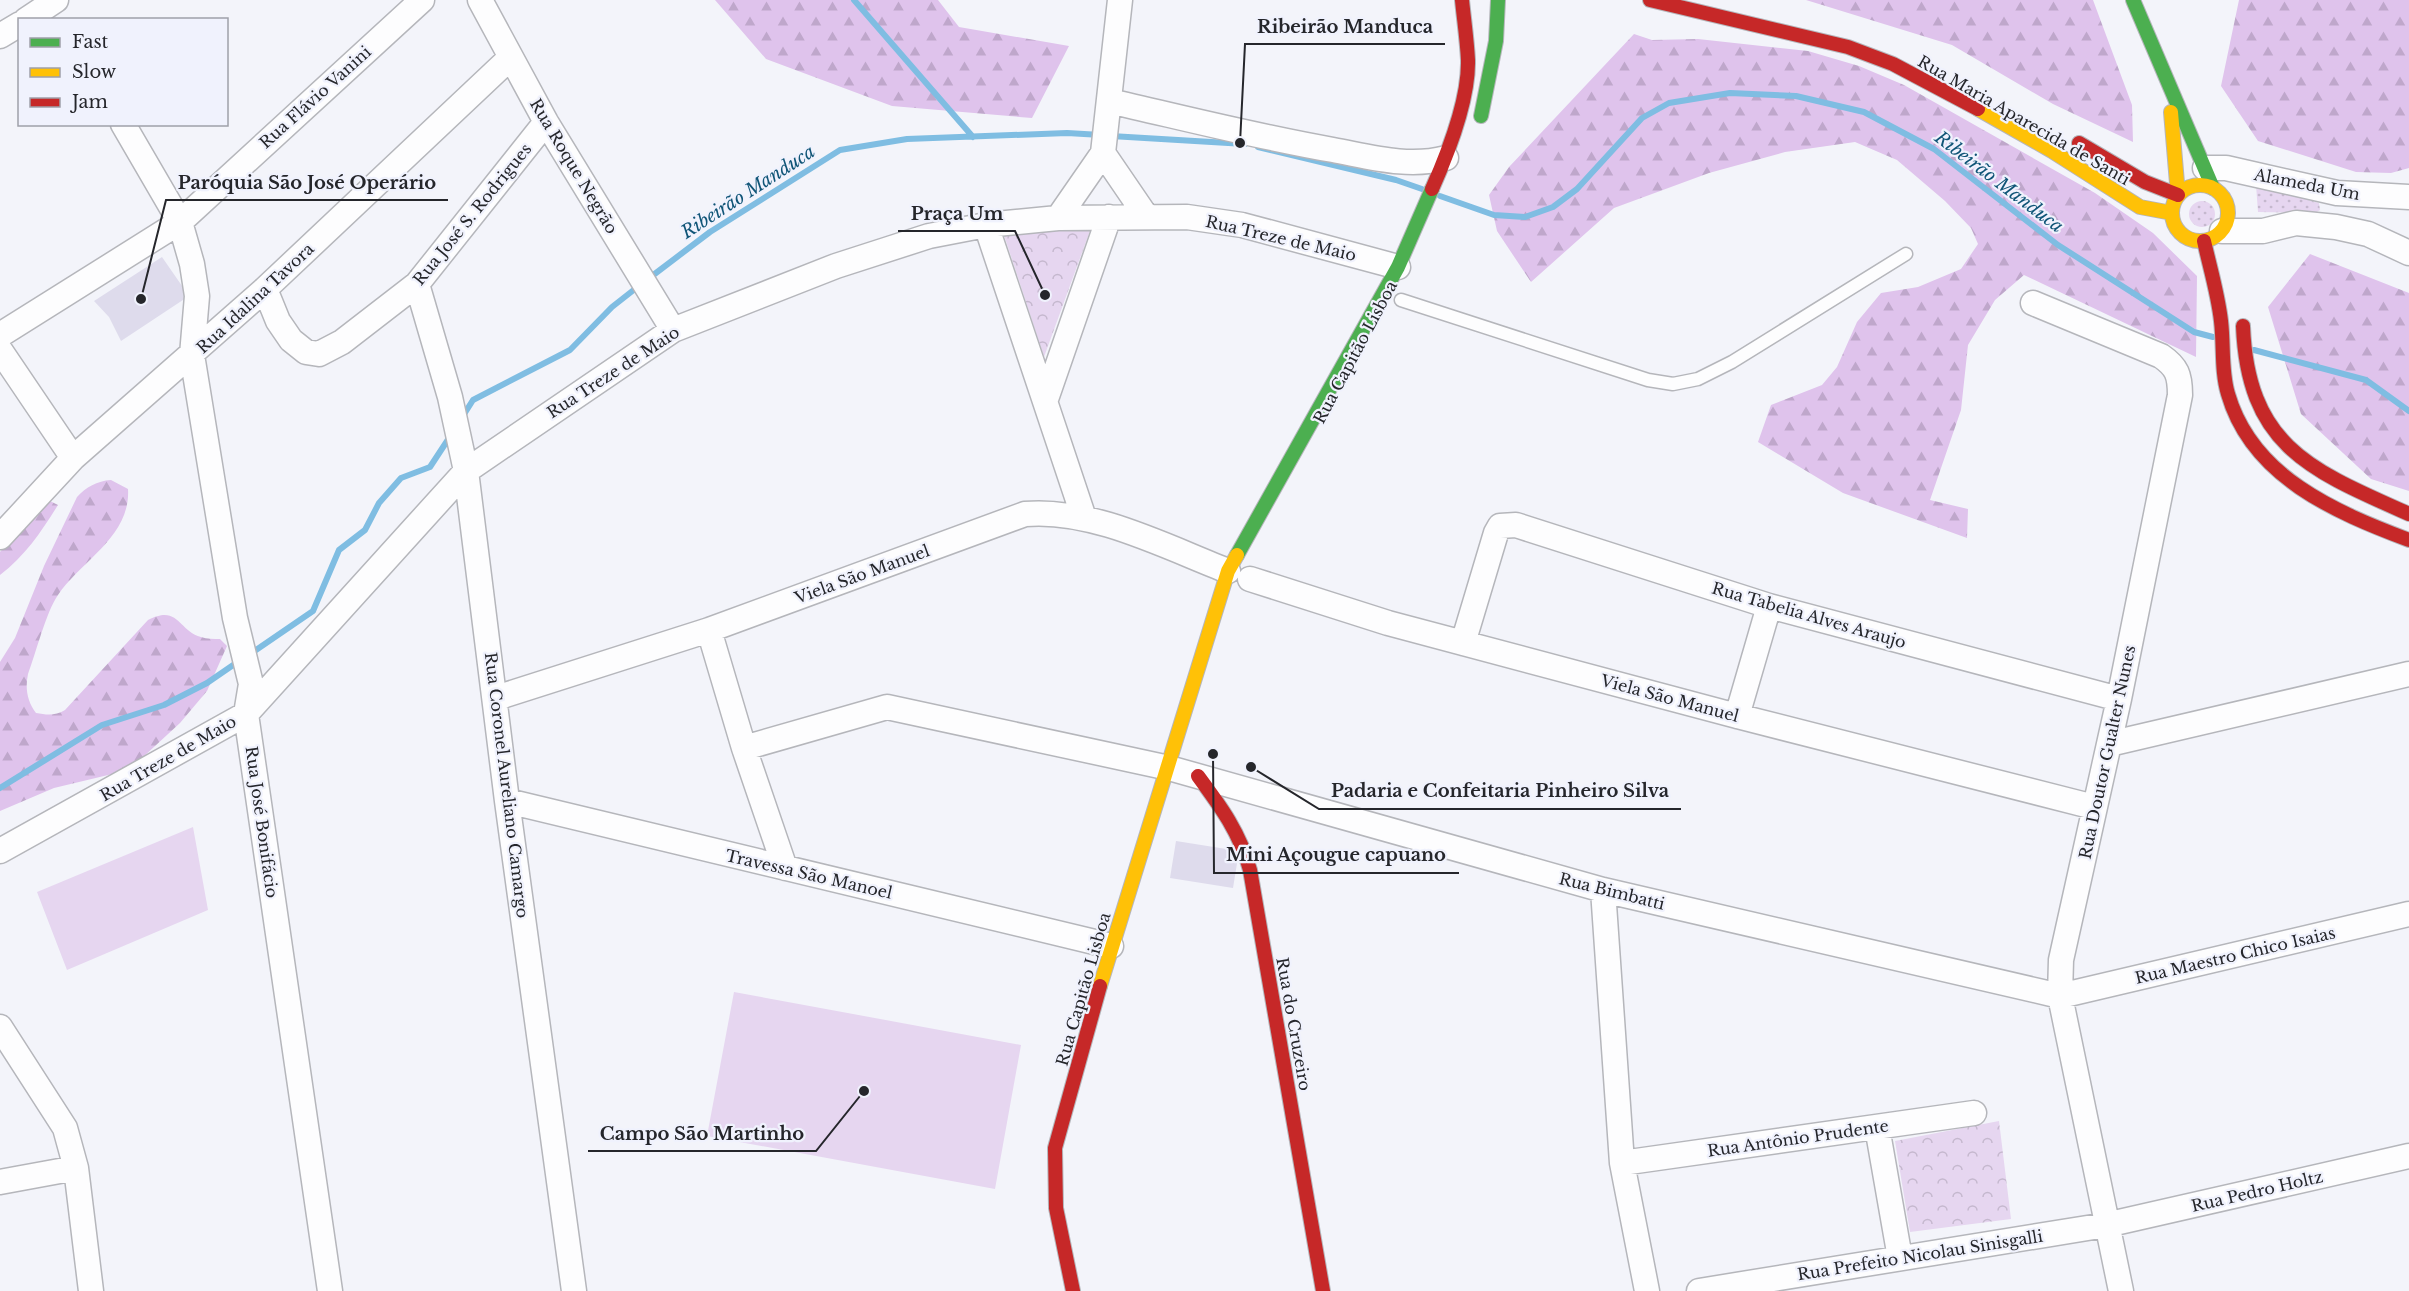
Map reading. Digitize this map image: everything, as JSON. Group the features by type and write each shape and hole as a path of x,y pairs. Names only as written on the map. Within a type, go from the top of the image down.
{"street":[{"name":"Rua Flávio Vanini","path":"0,335 180,222 422,0"},
{"name":"Rua Roque Negrão","path":"480,0 546,122 673,330"},
{"path":"1058,218 1104,150 1120,0"},
{"name":"Rua Capitão Lisboa","path":"1073,1291 1056,1208 1055,1148 1112,946 1169,768 1214,612 1244,578 1420,222 1442,169 1464,92 1468,62 1462,0"},
{"path":"1478,129 1496,41 1498,0"},
{"name":"Rua Maria Aparecida de Santi","path":"1650,0 1848,47 1893,63 2052,151 2140,207 2172,213"},
{"path":"2133,0 2209,178 2223,196 2228,207 2228,220 2216,238 2222,356 2228,396 2243,433 2274,468 2321,502 2409,540"},
{"path":"30,18 52,6"},
{"path":"0,36 18,25"},
{"name":"Rua Idalina Tavora","path":"0,537 73,458 266,289 510,58"},
{"path":"2168,80 2178,195 2172,213 2181,234 2192,240 2216,238 2296,223 2336,227 2368,234 2409,253"},
{"path":"1108,111 1400,163 1430,162 1442,169"},
{"name":"Rua José S. Rodrigues","path":"266,289 278,321 291,340 306,352 319,354 342,342 417,284 546,122"},
{"name":"Rua José Bonifácio","path":"124,126 180,222 192,264 197,296 192,355 235,618 251,684 246,714 330,1291"},
{"name":"Rua Maria Aparecida de Santi","path":"2064,133 2145,182 2178,195"},
{"path":"2162,156 2173,133"},
{"path":"1104,150 1146,216"},
{"path":"2123,169 2142,164"},
{"name":"Alameda Um","path":"2209,178 2226,168 2337,193 2409,197"},
{"path":"2178,195 2209,178"},
{"path":"1046,399 1109,217"},
{"name":"Rua Treze de Maio","path":"0,851 246,714 466,471 673,330 836,266 929,236 986,225 1058,218 1187,217 1242,225 1398,267"},
{"path":"986,225 1084,518"},
{"name":"Rua Coronel Aureliano Camargo","path":"417,284 450,397 466,471 507,801 574,1291"},
{"name":"Rua Doutor Gualter Nunes","path":"2033,303 2161,356 2176,366 2180,380 2180,395 2119,699 2061,960 2060,996 2121,1291"},
{"path":"2241,316 2245,360 2253,396 2270,425 2297,454 2350,488 2409,514"},
{"path":"0,350 73,458"},
{"name":"Viela São Manuel","path":"496,698 709,630 1024,514 1049,512 1084,518 1244,578 1388,623 1737,716 2094,807"},
{"name":"Rua Tabelia Alves Araujo","path":"1463,643 1500,526 1516,525 1769,606 2119,699"},
{"path":"1737,716 1769,606"},
{"path":"709,630 744,748 785,868"},
{"name":"Rua Capitão Lisboa","path":"1189,702 1218,650"},
{"path":"2109,744 2409,674"},
{"name":"Rua Bimbatti","path":"744,748 887,707 1169,768 1604,890 2060,996"},
{"name":"Rua do Cruzeiro","path":"1198,776 1230,818 1243,844 1250,870 1323,1291"},
{"name":"Travessa São Manoel","path":"507,801 1112,946"},
{"path":"1604,890 1622,1163 1647,1291"},
{"name":"Rua Maestro Chico Isaias","path":"2060,996 2409,914"},
{"path":"0,1028 65,1128 76,1168 91,1291"},
{"name":"Rua Antônio Prudente","path":"1622,1163 1974,1113"},
{"path":"1877,1127 1900,1258"},
{"name":"Rua Pedro Holtz","path":"2106,1225 2409,1156"},
{"path":"0,1182 76,1168"},
{"name":"Rua Prefeito Nicolau Sinisgalli","path":"1699,1291 2106,1225"}],"lane":[{"path":"1401,299 1648,380 1673,384 1698,379 1732,362 1906,254"}],"green space":[{"path":"715,0 938,0 959,27 1069,46 1032,118 892,106 766,59"},
{"path":"1806,0 2093,0 2132,105 2133,142 2053,104 1952,45"},
{"path":"2239,0 2409,0 2409,168 2391,173 2356,172 2258,141 2221,86"},
{"path":"1634,34 1652,40 1698,39 1808,51 1859,66 1904,85 2095,193 2153,233 2197,276 2196,357 2024,275 1995,300 1968,345 1961,410 1930,500 1968,509 1967,538 1843,493 1758,442 1771,405 1822,385 1837,367 1857,322 1881,293 1918,287 1961,269 1978,244 1971,228 1945,201 1897,160 1855,142 1785,152 1709,173 1614,208 1531,282 1497,231 1489,195 1509,167"},
{"path":"2256,185 2319,203 2320,210 2315,213 2258,212"},
{"path":"2202,201 2211,205 2215,214 2211,223 2202,227 2193,223 2189,214 2193,205"},
{"path":"1091,228 1044,357 1003,232"},
{"path":"2310,254 2409,293 2409,491 2371,479 2301,414 2268,307"},
{"path":"111,480 128,489 127,506 122,521 113,534 58,595 49,612 27,679 29,699 36,713 51,714 65,710 148,620 158,616 172,617 193,634 220,639 227,646 207,691 180,723 129,770 54,788 0,811 0,662 15,638 44,566 77,497 92,485"},
{"path":"48,500 58,505 25,551 0,575 0,552 29,510"},
{"path":"193,827 208,910 67,970 37,892"},
{"path":"734,992 1021,1045 995,1189 707,1136"},
{"path":"1999,1121 2011,1219 1910,1232 1895,1141"}],"building":[{"path":"162,257 189,296 121,341 109,317 94,301"},
{"path":"1176,841 1239,851 1233,888 1170,878"}],"waterway":[{"path":"854,0 973,137"},
{"name":"Ribeirão Manduca","path":"1440,196 1494,215 1525,217 1553,207 1577,189 1642,118 1669,103 1730,93 1796,96 1864,112 1934,149 2058,245 2194,332 2213,337"},
{"name":"Ribeirão Manduca","path":"648,279 710,232 840,150 907,139 1067,133 1101,135"},
{"name":"Ribeirão Manduca","path":"1111,136 1245,144"},
{"name":"Ribeirão Manduca","path":"1258,147 1396,180 1422,189"},
{"name":"Ribeirão Manduca","path":"461,419 473,400 570,350 612,307 640,285"},
{"name":"Ribeirão Manduca","path":"2254,350 2366,380 2409,411"},
{"name":"Ribeirão Manduca","path":"250,654 313,611 339,550 365,530 379,503 401,478 430,467 451,435"},
{"name":"Ribeirão Manduca","path":"0,788 102,725 164,705 207,683 239,661"}],"traffic: fast":[{"path":"1481,116 1496,41 1498,0"},
{"path":"2133,0 2213,188"},
{"path":"1237,555 1398,267 1432,189"}],"traffic: slow":[{"path":"1978,109 2052,151 2140,207 2172,213"},
{"path":"2171,112 2178,195"},
{"path":"2200,185 2211,187 2220,193 2226,202 2228,213 2226,224 2220,233 2211,239 2200,241 2189,239 2180,233 2174,224 2172,213 2174,202 2180,193 2189,187 2200,185"},
{"path":"1100,986 1228,571 1237,555"}],"traffic: jam":[{"path":"1432,189 1451,143 1465,92 1468,60 1462,0"},
{"path":"1650,0 1848,47 1893,64 1978,109"},
{"path":"2079,143 2145,182 2178,195"},
{"path":"2204,241 2220,311 2224,376 2228,394 2240,423 2256,448 2276,469 2300,488 2353,517 2409,540"},
{"path":"2243,326 2248,367 2257,400 2272,427 2291,448 2314,467 2342,483 2409,514"},
{"path":"1198,776 1235,832 1250,870 1323,1291"},
{"path":"1073,1291 1056,1208 1055,1148 1100,986"}],"place":[{"name":"Ribeirão Manduca","path":"1240,143"},
{"name":"Praça Um","path":"1045,295"},
{"name":"Paróquia São José Operário","path":"141,299"},
{"name":"Mini Açougue capuano","path":"1213,754"},
{"name":"Padaria e Confeitaria Pinheiro Silva","path":"1251,767"},
{"name":"Campo São Martinho","path":"864,1091"}]}
